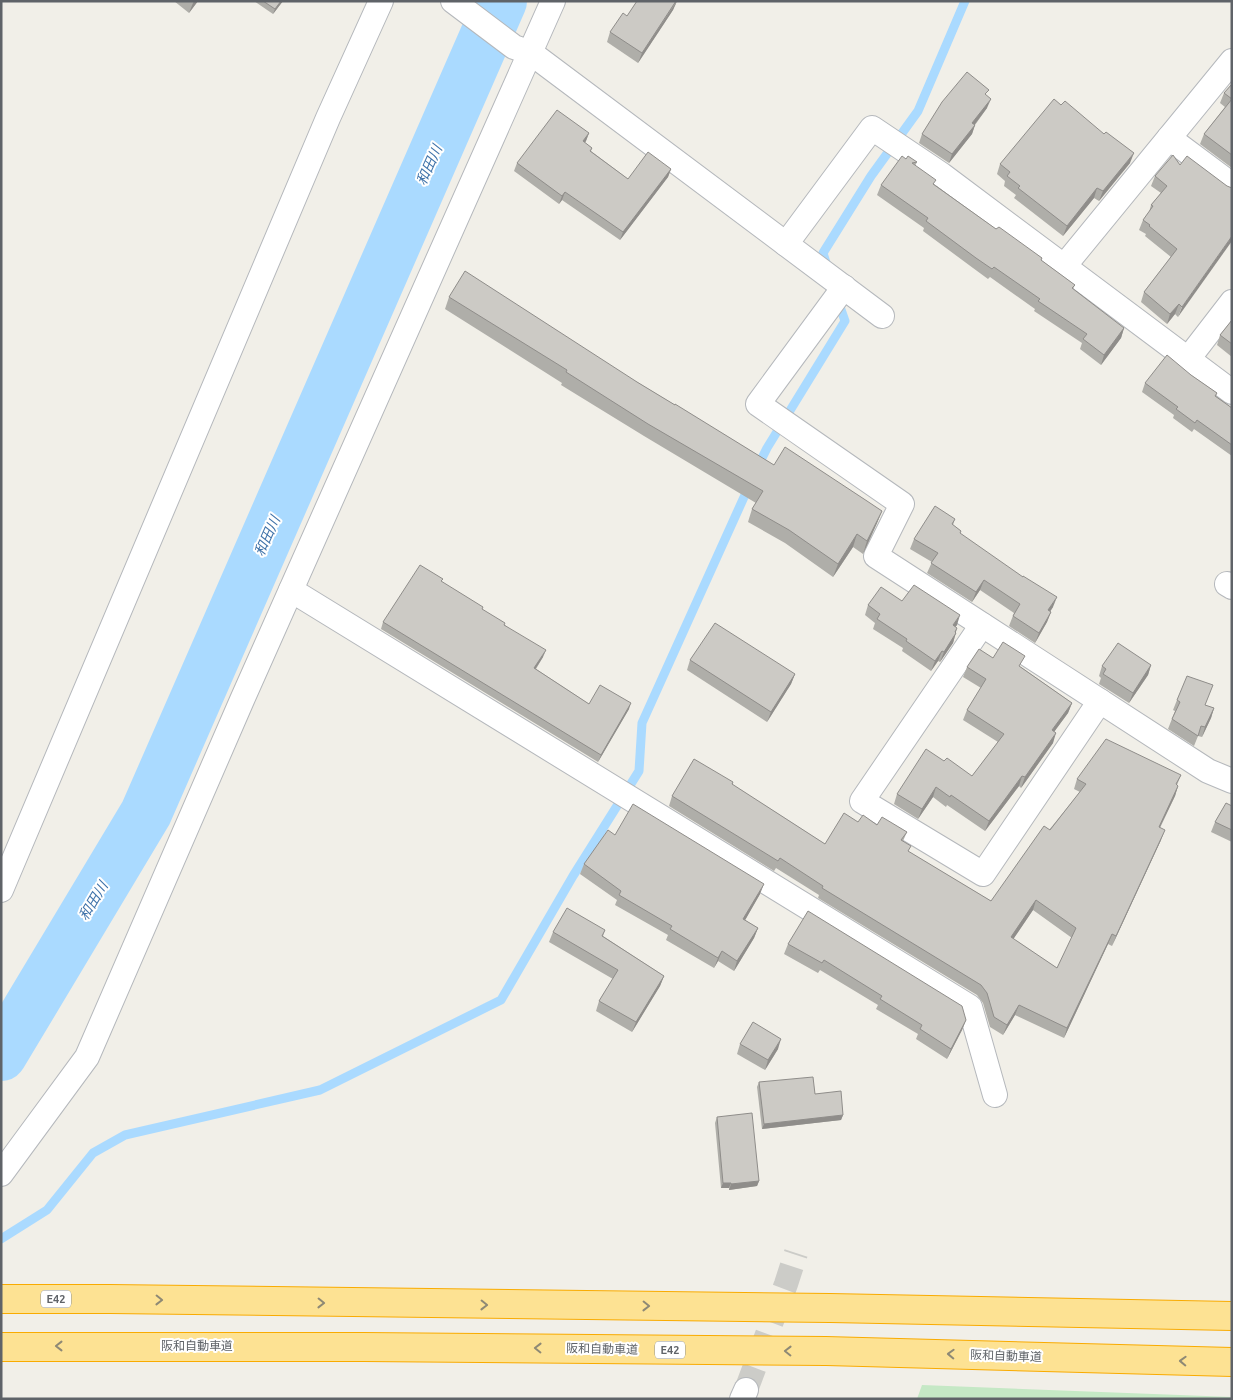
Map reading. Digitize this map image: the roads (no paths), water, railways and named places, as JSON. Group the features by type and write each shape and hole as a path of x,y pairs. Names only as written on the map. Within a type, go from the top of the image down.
{"highway":[{"name":"E42","path":"1,1299 830,1308 1232,1316"},
{"name":"阪和自動車道","path":"1,1346 826,1351 1232,1362"}],"street":[{"path":"1,890 324,127 382,1"},
{"path":"453,1 523,50 882,316"},
{"path":"1,1174 88,1057 523,50 553,1"},
{"path":"1065,266 1232,61"},
{"path":"786,244 872,128 942,175 1232,392"},
{"path":"1169,138 1232,185"},
{"path":"844,287 758,404 902,504 876,556 1208,771 1232,781"},
{"path":"1188,358 1232,302"},
{"path":"291,590 970,1006 995,1095"},
{"path":"982,624 862,801 983,874 1100,701"}],"waterway":[{"name":"和田川","path":"1,1055 146,813 501,1"},
{"path":"828,269 823,253 871,176 918,111 965,1"},
{"path":"757,468 767,448 845,321 838,301"},
{"path":"1,1239 47,1210 93,1153 125,1135 320,1090 501,1000 573,876 639,771 642,723 749,486"}],"tunnel":[{"path":"746,1390 796,1253"}]}
